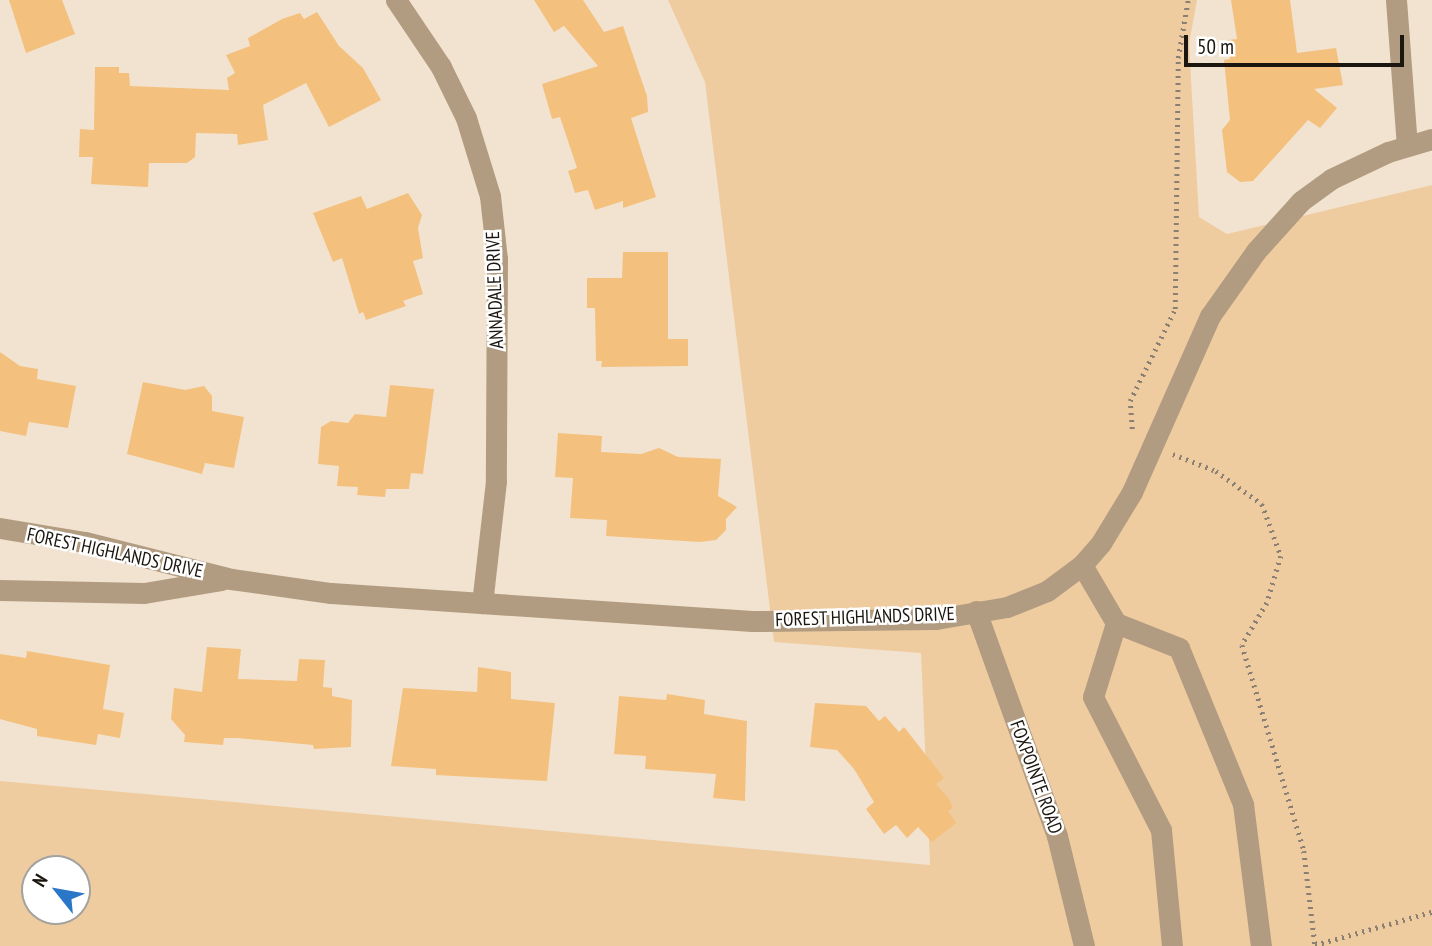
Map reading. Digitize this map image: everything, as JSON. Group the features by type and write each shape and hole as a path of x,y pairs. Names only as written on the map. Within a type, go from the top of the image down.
{"street":[{"name":"ANNADALE DRIVE","path":"396,0 441,67 466,118 490,195 497,259 496,481 482,603"},
{"path":"1396,0 1407,146"},
{"name":"FOREST HIGHLANDS DRIVE","path":"0,528 85,542 230,579 331,593 752,621 936,619 1007,607 1047,591 1082,565 1120,512 1210,316 1256,251 1301,201 1331,179 1407,146 1432,139"},
{"path":"1082,565 1116,623 1179,648 1243,804 1261,946"},
{"name":"FOREST HIGHLANDS DRIVE","path":"0,590 144,593 230,579"},
{"name":"FOXPOINTE ROAD","path":"976,611 1057,836 1084,946"},
{"path":"1116,623 1093,697 1161,830 1172,946"}],"path":[{"path":"1188,0 1178,58 1175,309 1130,401 1132,433 1153,445 1216,471 1262,504 1281,556 1267,603 1242,645 1304,851 1314,945 1432,912"}],"shaded area":[{"path":"668,0 1197,0 1189,44 1199,217 1227,234 1432,185 1432,946 0,946 0,781 930,865 921,653 774,642 705,82"}],"building":[{"path":"9,0 62,0 75,34 26,53"},
{"path":"534,0 583,0 604,32 623,26 647,96 648,112 631,118 656,197 623,208 623,201 595,210 588,190 575,193 568,171 577,168 560,117 552,119 542,84 598,66 564,26 554,32"},
{"path":"1231,0 1290,0 1297,53 1336,48 1343,85 1314,89 1337,108 1320,128 1308,120 1253,181 1240,182 1227,172 1222,130 1230,120 1224,60 1230,59 1228,40 1237,39"},
{"path":"317,12 339,46 363,68 381,100 329,127 306,83 263,105 268,140 238,145 237,134 196,133 195,157 187,163 149,163 148,187 91,184 93,157 79,157 80,129 94,130 95,67 119,67 119,73 129,73 130,86 229,90 227,78 235,73 226,55 250,46 248,38 282,19 300,13 304,19"},
{"path":"408,193 422,215 418,228 423,258 413,261 423,294 403,301 406,306 366,320 363,312 359,314 342,258 333,262 313,213 361,196 367,209"},
{"path":"623,252 668,252 668,339 688,339 688,366 601,367 602,361 596,361 595,308 587,308 587,278 622,278"},
{"path":"0,352 20,366 38,369 37,379 76,386 68,428 29,422 26,436 0,431"},
{"path":"143,382 185,390 204,386 212,396 212,411 244,417 234,468 205,463 202,474 127,454"},
{"path":"390,385 434,389 423,474 411,473 409,489 386,489 385,497 357,495 358,487 337,486 339,466 318,464 321,427 331,421 348,423 355,414 386,417"},
{"path":"558,433 602,436 601,452 641,454 659,448 678,457 721,459 718,496 737,507 726,519 726,530 716,540 700,542 606,536 607,520 570,518 573,478 555,477"},
{"path":"207,647 241,649 238,679 297,681 299,659 325,660 323,687 332,688 332,696 352,700 351,747 314,749 313,745 237,738 224,738 223,745 184,742 185,735 171,719 174,688 202,692"},
{"path":"27,651 110,665 103,709 124,713 120,738 98,734 96,745 37,736 37,729 0,719 0,654 26,658"},
{"path":"478,667 511,672 511,699 555,703 547,781 436,775 436,769 391,766 403,688 477,692"},
{"path":"667,694 705,700 704,714 747,721 745,801 713,798 716,774 645,769 646,756 614,754 619,696 666,700"},
{"path":"815,703 866,706 879,721 885,716 899,732 904,727 944,778 936,784 949,799 953,808 948,811 956,823 932,842 918,827 907,838 896,825 884,834 866,809 874,802 854,769 837,750 810,747"}]}
